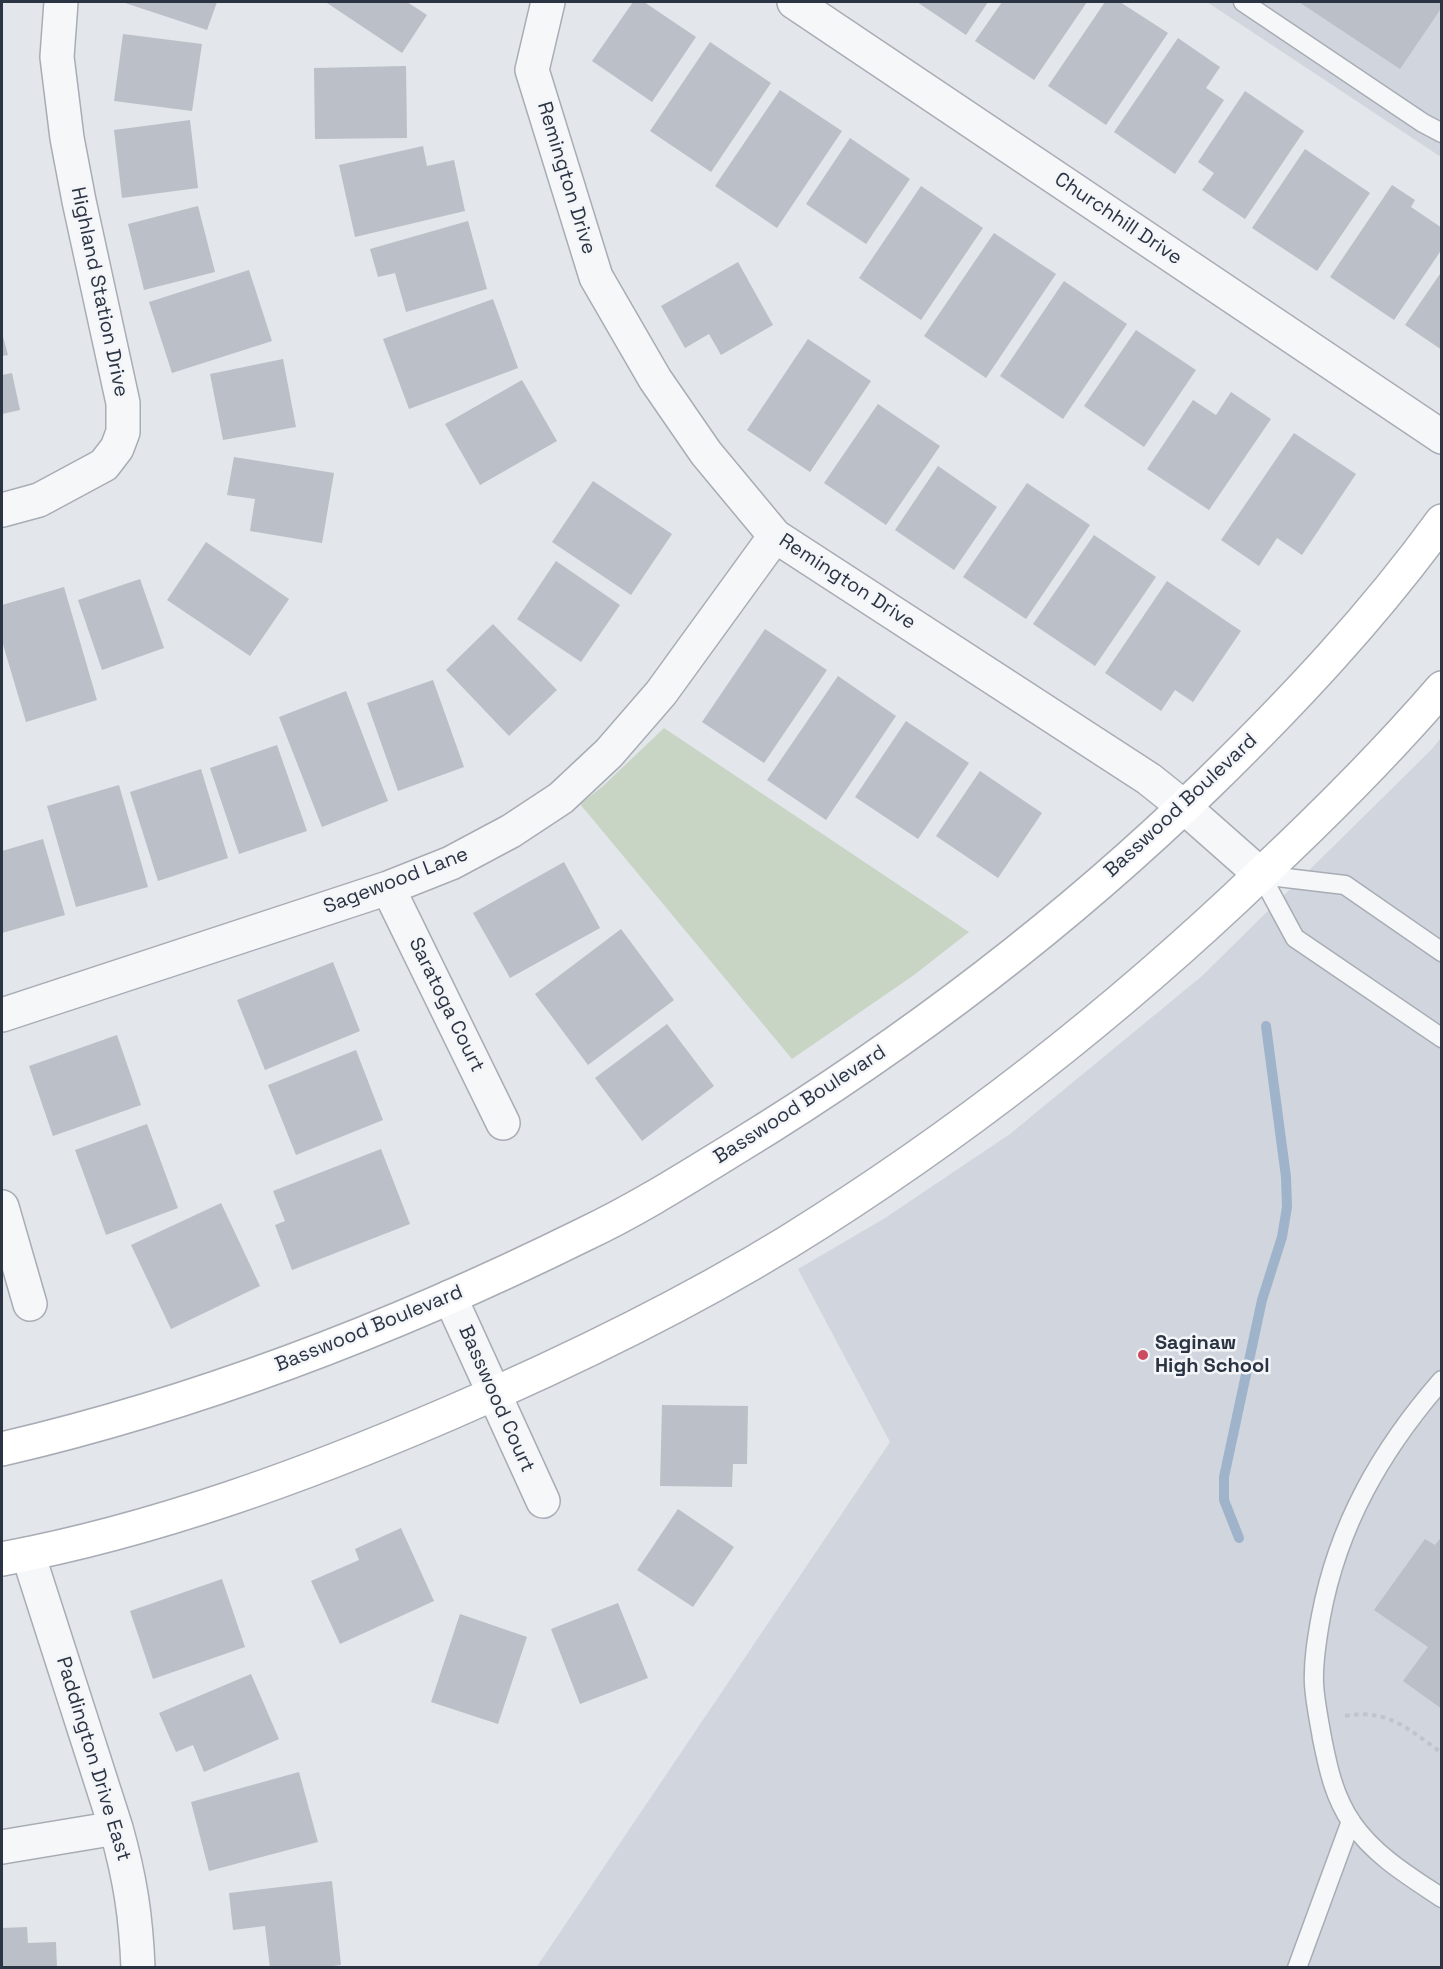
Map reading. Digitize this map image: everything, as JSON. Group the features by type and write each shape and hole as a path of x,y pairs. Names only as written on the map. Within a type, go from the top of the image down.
{"main road":[{"name":"Basswood Boulevard","path":"2,1449 54,1437 201,1394 279,1367 450,1297 588,1233 662,1192 810,1102 975,985 1065,914 1184,807 1273,720 1327,662 1369,614 1442,520"},
{"path":"15,1557 130,1530 376,1445 587,1352 691,1298 786,1243 897,1172 1000,1098 1110,1011 1216,918 1341,799 1442,688"}],"street":[{"name":"Highland Station Drive","path":"2,510 39,500 104,465 117,448 123,432 123,403 78,201 68,138 57,57 61,2"},
{"name":"Remington Drive","path":"548,2 532,70 596,277 655,378 706,453 775,536 1135,770 1184,807 1261,875"},
{"name":"Churchhill Drive","path":"794,2 1442,437"},
{"name":"Sagewood Lane","path":"2,1015 388,888 451,863 511,831 561,798 609,753 661,693 775,536"},
{"name":"Saratoga Court","path":"388,888 503,1123"},
{"path":"2,1207 30,1304"},
{"name":"Basswood Court","path":"450,1297 543,1501"},
{"name":"Paddington Drive East","path":"15,1557 116,1828 129,1875 136,1923 138,1968"},
{"path":"2,1847 116,1828"}],"lane":[{"path":"1242,2 1423,123 1442,133"},
{"path":"1261,875 1345,885 1442,952"},
{"path":"1261,875 1295,938 1442,1038"},
{"path":"1442,1380 1407,1424 1370,1479 1349,1520 1334,1561 1323,1605 1316,1644 1314,1684 1328,1766 1335,1792 1351,1821 1368,1844 1392,1865 1442,1898"},
{"path":"1297,1968 1351,1821"}],"path":[{"path":"1340,1717 1351,1714 1384,1716 1395,1720 1442,1752"}],"shaded area":[{"path":"1207,2 1441,2 1441,157"},
{"name":"Saginaw High School","path":"1441,738 1441,1967 536,1968 890,1442 798,1269 885,1218 1010,1134 1202,976"}],"green space":[{"path":"664,728 969,932 914,975 792,1059 580,804 602,787"}],"building":[{"path":"122,2 217,2 207,30"},
{"path":"328,2 407,2 427,15 402,53"},
{"path":"633,2 644,2 696,37 652,102 592,61"},
{"path":"917,2 988,2 966,35"},
{"path":"1002,2 1087,2 1034,80 975,41"},
{"path":"1105,2 1120,2 1168,33 1106,125 1048,86"},
{"path":"1299,2 1442,2 1442,7 1400,69"},
{"path":"123,34 202,44 192,111 114,101"},
{"path":"1178,38 1220,67 1206,88 1224,100 1175,174 1114,132"},
{"path":"710,42 771,83 711,172 650,131"},
{"path":"406,66 407,138 315,139 314,68"},
{"path":"780,90 842,131 777,228 715,186"},
{"path":"1245,91 1304,131 1245,219 1202,190 1214,173 1198,162"},
{"path":"190,120 198,188 122,198 114,130"},
{"path":"850,138 910,179 866,244 806,204"},
{"path":"423,146 427,166 454,160 465,211 355,237 339,165"},
{"path":"1305,149 1370,193 1317,271 1252,228"},
{"path":"1392,185 1415,200 1411,207 1442,228 1442,249 1394,320 1330,277"},
{"path":"921,186 983,228 921,320 859,278"},
{"path":"198,206 215,272 144,290 128,224"},
{"path":"468,221 487,289 406,312 395,273 378,277 370,249"},
{"path":"994,233 1056,274 986,378 924,336"},
{"path":"738,262 773,325 721,355 709,334 685,348 661,306"},
{"path":"249,270 272,341 172,373 149,302"},
{"path":"1442,271 1442,350 1405,325"},
{"path":"1064,281 1127,324 1063,419 1000,376"},
{"path":"493,299 518,368 409,409 383,339"},
{"path":"1136,330 1196,370 1144,447 1084,406"},
{"path":"2,333 8,355 2,356"},
{"path":"808,339 871,381 810,472 747,430"},
{"path":"283,359 296,427 223,440 210,374"},
{"path":"12,373 20,410 2,414 2,375"},
{"path":"522,380 557,441 480,485 445,424"},
{"path":"1231,392 1271,419 1209,510 1147,469 1193,400 1216,415"},
{"path":"878,404 940,446 886,525 824,483"},
{"path":"1294,433 1356,474 1302,555 1277,538 1259,566 1221,540"},
{"path":"234,457 334,473 322,543 250,531 255,499 227,495"},
{"path":"938,466 997,507 954,570 895,530"},
{"path":"593,481 672,534 631,595 552,542"},
{"path":"1027,483 1090,525 1026,619 963,577"},
{"path":"1094,535 1156,577 1095,666 1033,624"},
{"path":"206,542 289,599 250,656 167,600"},
{"path":"556,561 620,605 581,662 517,619"},
{"path":"140,579 164,648 102,670 78,600"},
{"path":"1167,581 1241,631 1193,702 1175,690 1161,711 1105,673"},
{"path":"64,587 97,700 26,722 2,641 2,605"},
{"path":"493,624 557,690 509,736 446,670"},
{"path":"765,629 827,670 764,763 702,722"},
{"path":"838,676 896,716 826,820 767,780"},
{"path":"433,680 464,767 398,791 367,703"},
{"path":"346,691 388,801 322,827 279,717"},
{"path":"906,721 969,763 918,839 855,797"},
{"path":"277,745 307,831 239,854 210,768"},
{"path":"201,769 228,858 158,881 130,792"},
{"path":"980,771 1042,813 998,878 936,836"},
{"path":"119,785 148,887 76,907 47,806"},
{"path":"43,839 65,915 2,933 2,851"},
{"path":"564,862 600,928 510,978 473,913"},
{"path":"621,929 674,1000 588,1065 535,994"},
{"path":"333,962 360,1031 265,1070 237,1000"},
{"path":"667,1024 714,1086 642,1141 595,1078"},
{"path":"117,1035 141,1105 53,1136 29,1066"},
{"path":"356,1050 383,1120 296,1155 268,1085"},
{"path":"147,1124 178,1208 106,1235 75,1150"},
{"path":"381,1149 410,1224 292,1270 275,1225 285,1221 273,1191"},
{"path":"221,1203 260,1286 171,1329 131,1245"},
{"path":"662,1405 748,1406 747,1464 733,1464 732,1487 660,1486"},
{"path":"678,1509 734,1547 693,1607 637,1570"},
{"path":"401,1528 434,1601 340,1644 311,1581 359,1560 355,1549"},
{"path":"1442,1536 1442,1709 1403,1681 1428,1647 1374,1610 1425,1539 1435,1545"},
{"path":"222,1579 245,1647 153,1679 130,1611"},
{"path":"618,1603 648,1678 580,1704 551,1629"},
{"path":"460,1614 527,1637 498,1724 431,1702"},
{"path":"251,1674 279,1739 204,1772 193,1745 176,1752 159,1713"},
{"path":"299,1772 318,1842 209,1871 191,1802"},
{"path":"332,1881 341,1965 317,1968 270,1968 265,1926 233,1930 229,1893"},
{"path":"27,1927 28,1943 56,1942 57,1968 2,1968 2,1928"}],"waterway":[{"path":"1239,1538 1224,1500 1224,1477 1262,1300 1282,1237 1287,1207 1286,1177 1266,1026"}],"place":[{"name":"Saginaw High School","path":"1143,1355"}]}
